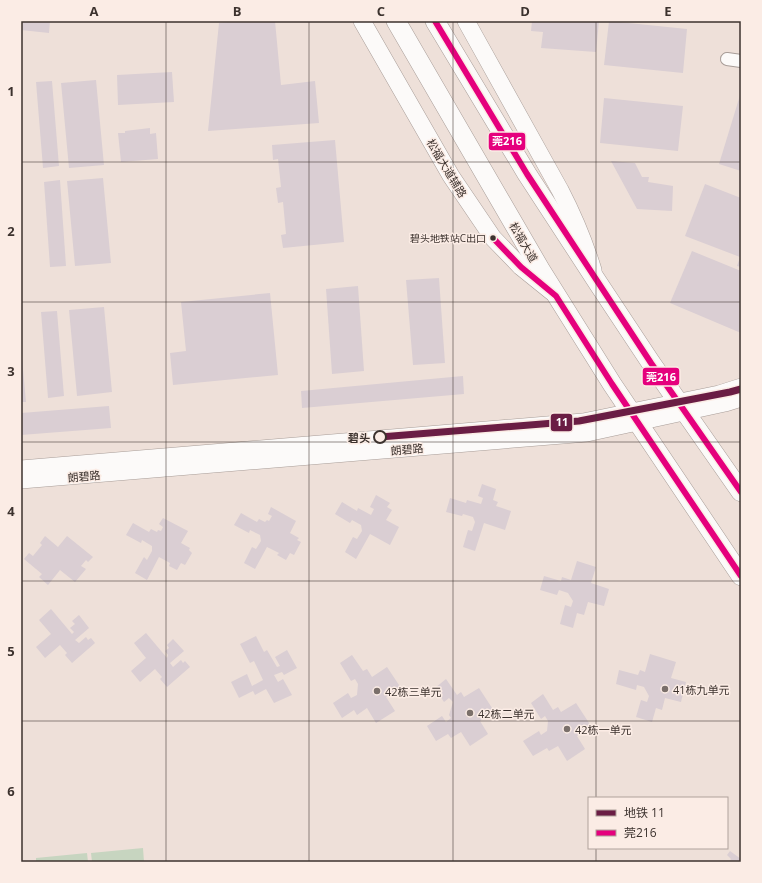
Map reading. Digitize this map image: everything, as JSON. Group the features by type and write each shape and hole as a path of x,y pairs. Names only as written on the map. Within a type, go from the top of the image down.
{"main road":[{"name":"松福大道辅路","path":"362,21 451,176 493,238 521,267 556,296"},
{"name":"松福大道","path":"396,21 556,296 612,384 741,576"},
{"path":"435,21 527,174 598,283 741,492"},
{"path":"466,21 571,210 586,245 598,283"}],"street":[{"path":"726,59 741,61"},
{"name":"朗碧路","path":"682,407 741,386"},
{"name":"朗碧路","path":"21,468 634,417 682,407 725,404 741,399"},
{"name":"朗碧路","path":"21,481 587,434 634,417"}],"green space":[{"path":"143,848 144,862 92,862 91,853"},
{"path":"87,853 88,862 36,862 36,858"}],"building":[{"path":"21,21 50,21 49,33 21,30"},
{"path":"236,21 275,21 281,85 315,81 319,123 208,131 219,23"},
{"path":"532,21 599,21 596,52 541,48 543,32 531,31"},
{"path":"609,21 687,29 683,73 604,65"},
{"path":"172,72 174,102 118,105 117,75"},
{"path":"96,80 104,165 69,168 61,83"},
{"path":"52,81 59,166 43,168 36,82"},
{"path":"741,92 741,171 719,164"},
{"path":"604,98 683,106 678,151 600,143"},
{"path":"150,128 150,134 156,133 158,159 121,162 118,133"},
{"path":"335,140 344,242 283,248 281,235 286,234 283,202 278,203 276,188 281,187 278,159 273,160 272,145"},
{"path":"611,161 635,163 642,177 649,177 648,182 673,186 672,211 637,209"},
{"path":"103,178 111,263 75,266 67,181"},
{"path":"60,180 66,266 50,267 44,182"},
{"path":"705,184 741,198 741,267 737,266 740,257 685,236"},
{"path":"692,251 741,271 741,333 670,303"},
{"path":"439,278 445,363 413,365 406,280"},
{"path":"358,286 364,371 332,374 326,289"},
{"path":"270,293 278,375 173,385 170,353 186,351 181,302"},
{"path":"104,307 112,392 77,396 69,310"},
{"path":"57,311 64,396 48,398 41,312"},
{"path":"22,358 26,402 21,402"},
{"path":"463,376 464,394 302,408 301,391"},
{"path":"109,406 111,428 21,435 21,413"},
{"path":"482,484 496,489 493,500 498,502 496,506 511,511 505,530 484,523 475,551 463,547 468,530 472,531 475,522 473,517 446,512 450,498 466,503 467,500 481,504 483,498 478,496"},
{"path":"376,495 390,503 387,507 392,510 386,520 399,527 390,545 370,534 356,559 345,552 353,537 357,539 362,531 361,525 352,520 350,523 335,514 342,502 357,511 358,508 371,515 374,509 370,507"},
{"path":"271,507 296,521 290,533 299,538 297,540 301,542 294,555 290,553 286,560 277,555 279,553 267,547 255,569 244,563 252,547 256,549 261,541 260,535 250,530 249,533 234,525 241,513 257,522 259,519 265,522 267,520 269,521 272,516 268,514"},
{"path":"163,518 188,531 181,543 190,548 189,550 192,553 185,565 181,563 177,570 169,566 170,563 159,557 147,580 135,573 144,557 147,560 152,551 152,546 142,540 141,543 126,535 133,523 149,532 151,529 157,532 158,530 161,531 163,527 159,524"},
{"path":"45,536 58,547 67,536 93,557 88,562 86,560 81,566 86,569 75,582 60,570 48,585 39,577 42,574 24,559 29,553 33,556 42,545 40,543"},
{"path":"577,561 596,567 591,583 609,589 604,606 588,602 584,615 577,613 573,628 560,624 565,605 571,607 573,601 568,593 559,590 557,595 540,590 544,576 561,581 562,577 571,580"},
{"path":"51,609 72,634 74,632 70,628 75,624 72,621 79,615 89,628 75,640 79,643 86,637 88,640 91,638 95,643 72,663 65,655 67,653 60,645 45,658 36,647 51,634 39,620"},
{"path":"146,633 167,658 168,655 165,651 169,648 167,645 173,639 184,651 170,663 173,667 181,660 183,663 185,661 190,667 167,687 160,679 162,677 155,669 140,682 131,671 146,658 134,643"},
{"path":"256,636 264,652 267,650 277,667 280,666 275,657 287,650 297,668 284,675 282,672 274,675 278,682 283,679 292,695 274,703 266,689 255,695 253,691 239,698 231,682 247,674 252,686 263,680 254,661 250,663 240,644"},
{"name":"41栋九单元","path":"650,654 676,662 671,678 686,682 681,702 665,698 662,710 656,708 652,722 636,717 641,700 647,702 649,696 644,687 637,685 636,690 616,684 619,670 638,675 640,670 645,672"},
{"name":"42栋三单元","path":"352,655 363,671 367,669 372,677 387,667 401,688 386,697 395,711 376,723 367,708 357,715 354,710 342,718 333,703 348,693 351,698 357,695 358,684 355,679 351,681 340,663"},
{"name":"42栋二单元","path":"446,679 457,695 461,692 464,697 479,688 494,711 480,721 488,734 470,746 461,732 451,738 448,734 436,741 427,726 442,716 446,722 451,718 449,715 453,702 449,698 444,702 435,688"},
{"name":"42栋一单元","path":"543,694 553,710 558,707 561,712 576,703 591,726 577,736 585,749 567,761 558,746 549,751 547,748 533,756 523,741 539,731 541,735 547,731 548,721 545,716 541,719 531,703"},
{"path":"730,851 741,859 741,862 729,862 731,859 727,855"}],"metro line":[{"name":"11","path":"380,437 579,421 741,389"}],"transit line":[{"name":"莞216","path":"435,21 527,174 651,363 741,492"},
{"name":"莞216","path":"493,238 521,267 556,296 612,384 741,576"}],"place":[{"name":"碧头地铁站C出口","path":"493,238"},
{"name":"碧头","path":"380,437"},
{"name":"41栋九单元","path":"665,689"},
{"name":"42栋三单元","path":"377,691"},
{"name":"42栋二单元","path":"470,713"},
{"name":"42栋一单元","path":"567,729"}]}
